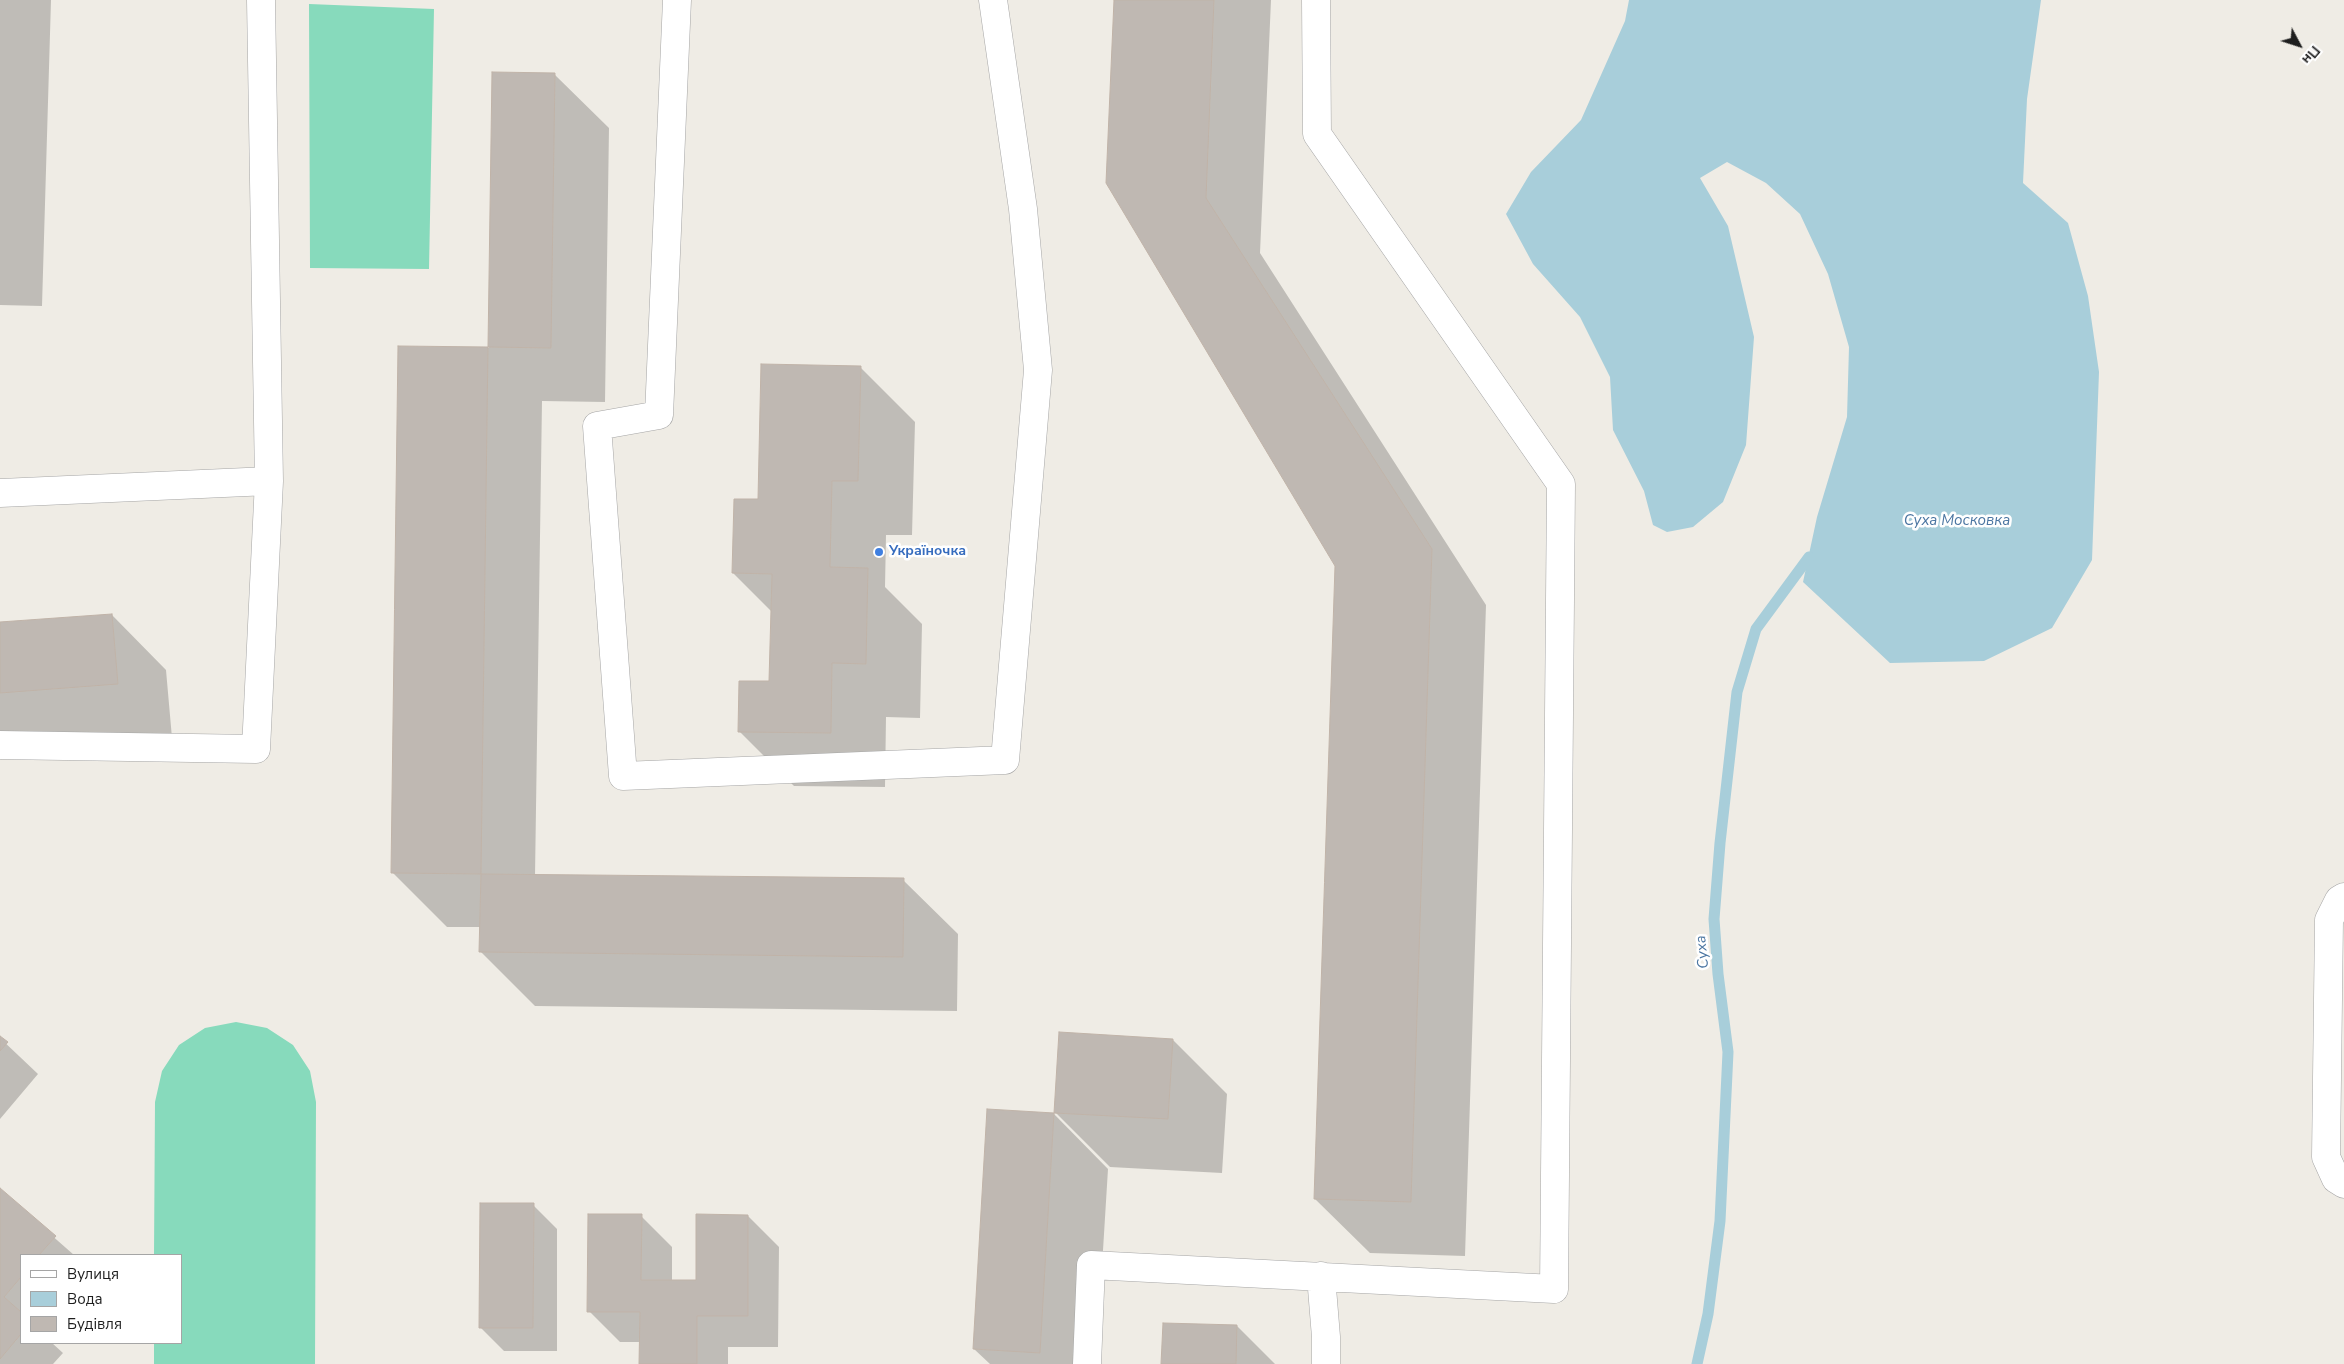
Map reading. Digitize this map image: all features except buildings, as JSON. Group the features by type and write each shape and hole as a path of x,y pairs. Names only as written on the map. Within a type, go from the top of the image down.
{"lane":[{"path":"0,746 256,749 269,481 261,0"},
{"path":"678,0 659,415 597,426 623,776 1005,760 1038,370 1023,209 993,0"},
{"path":"1087,1364 1091,1265 1554,1289 1561,484 1317,134 1316,0"},
{"path":"0,493 269,481"},
{"path":"2344,897 2339,900 2328,920 2326,1147 2326,1157 2336,1179 2344,1184"},
{"path":"1321,1276 1326,1337 1326,1364"}],"green space":[{"path":"309,4 434,9 429,269 310,268"},
{"path":"236,1022 267,1028 293,1045 310,1071 316,1102 315,1364 154,1364 154,1344 182,1344 182,1254 154,1254 155,1102 162,1071 179,1045 205,1028"}],"water":[{"name":"Суха Московка","path":"1629,0 2041,0 2027,99 2023,183 2068,223 2088,296 2099,372 2092,560 2052,628 1984,661 1890,663 1803,582 1817,517 1847,417 1849,347 1828,274 1800,214 1766,183 1727,162 1700,178 1728,226 1754,337 1746,445 1723,502 1693,527 1667,532 1653,525 1644,491 1613,430 1610,377 1580,317 1533,264 1506,214 1531,172 1581,120 1625,21"}],"waterway":[{"name":"Суха","path":"1697,1364 1708,1314 1720,1221 1728,1052 1718,974 1714,919 1720,843 1737,692 1756,629 1809,557"}],"place":[{"name":"Україночка","path":"879,552"}]}
